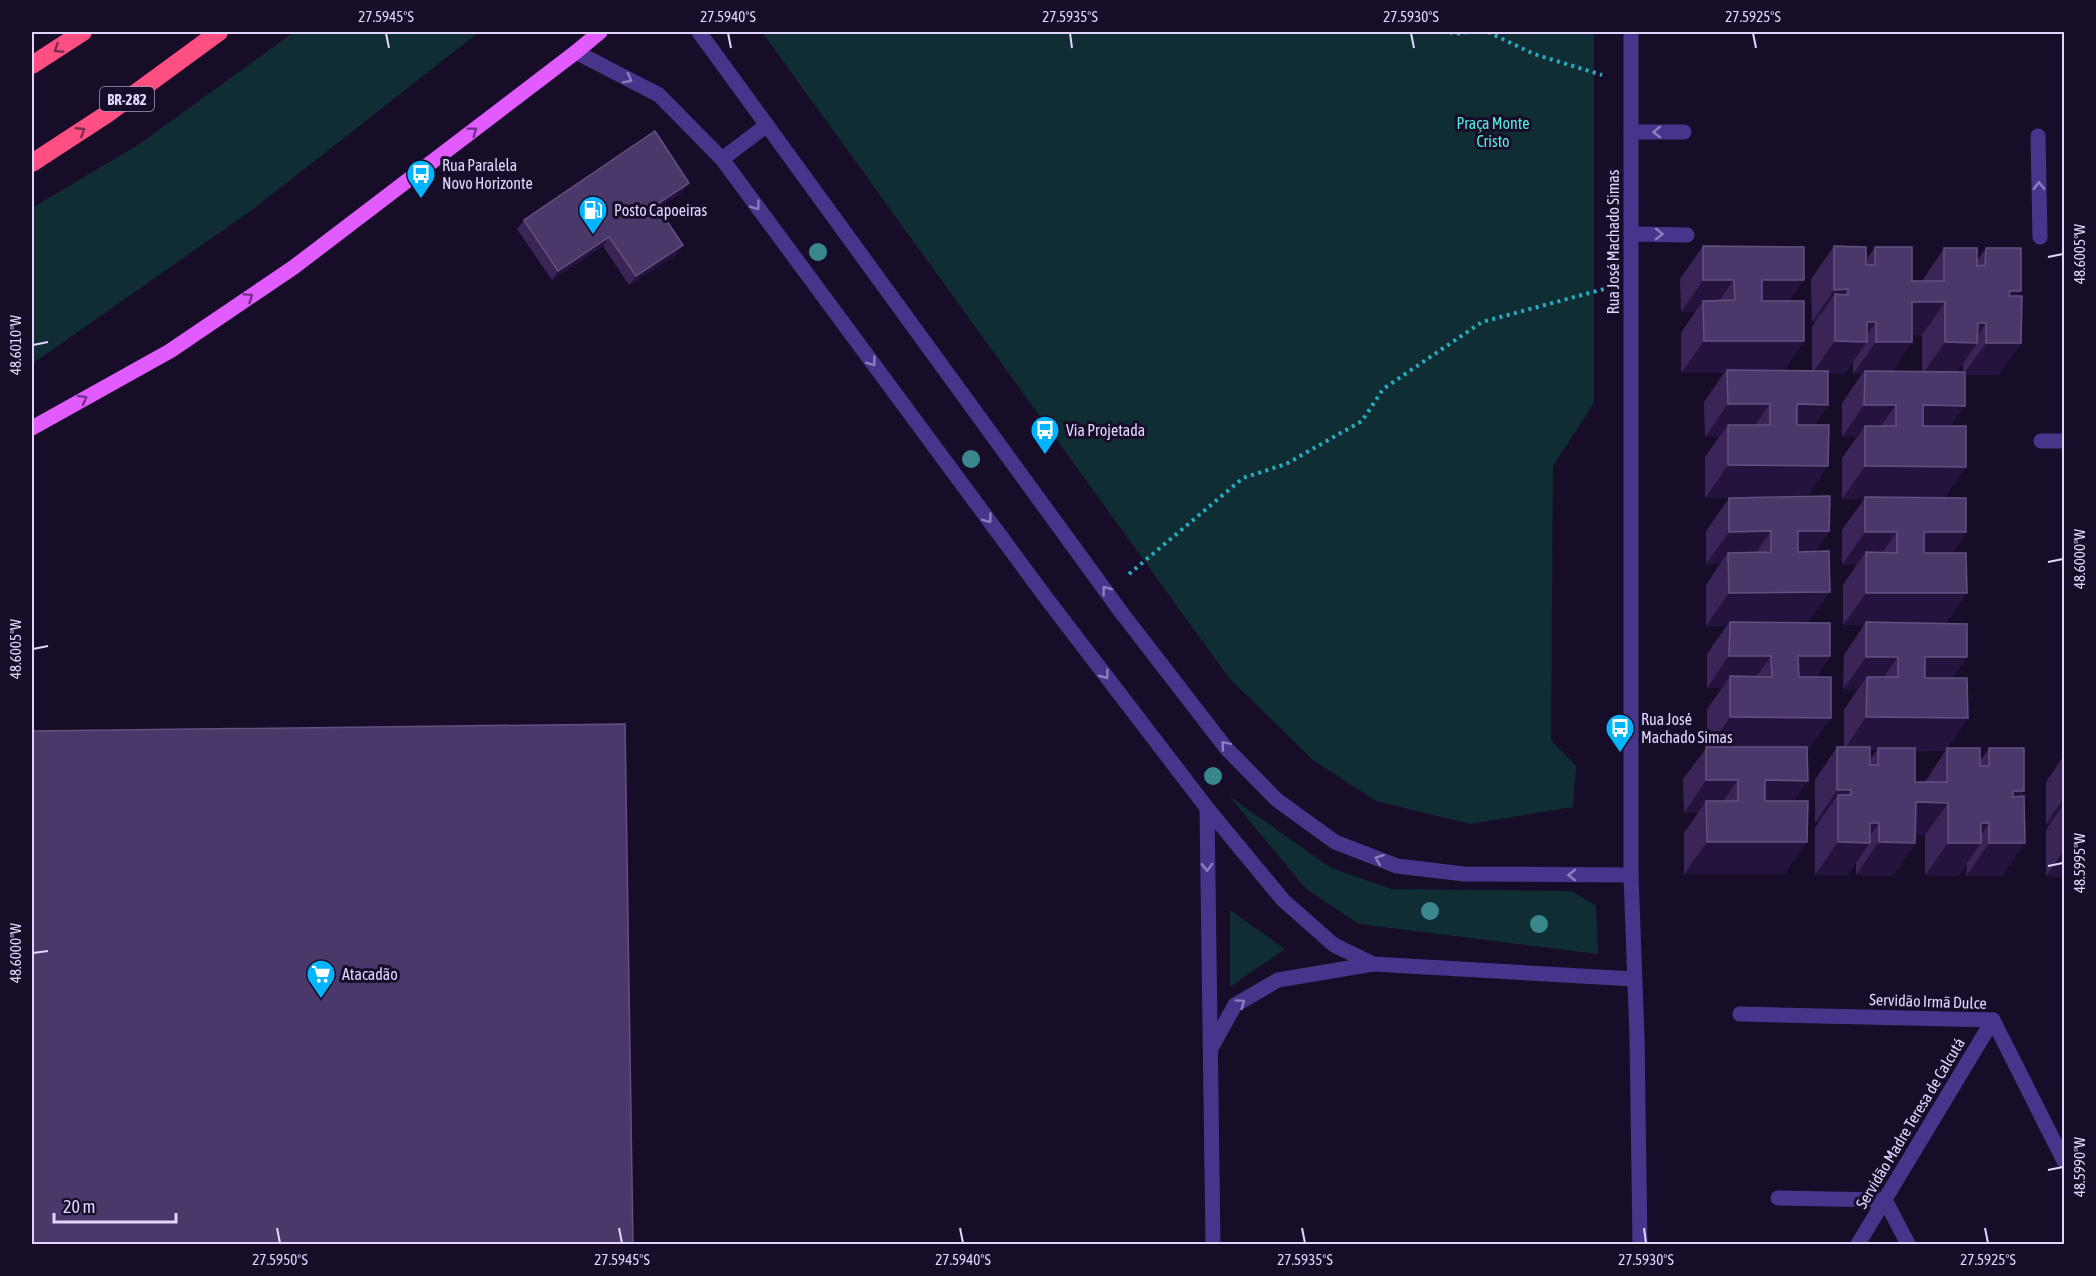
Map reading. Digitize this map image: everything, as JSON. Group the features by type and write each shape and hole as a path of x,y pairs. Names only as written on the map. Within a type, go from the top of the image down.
{"highway":[{"path":"32,65 83,32"},
{"name":"BR-282","path":"32,163 107,114 219,32"}],"main road":[{"path":"32,428 170,351 294,267 600,32"}],"street":[{"path":"699,32 1107,592 1226,748 1277,800 1335,842 1398,866 1464,874 1631,875"},
{"name":"Rua José Machado Simas","path":"1631,32 1631,875 1640,1245"},
{"path":"576,52 659,95 722,159 1053,608 1207,808 1283,900 1334,945 1373,964"},
{"path":"722,159 767,125"},
{"path":"1631,132 1684,132"},
{"path":"2038,136 2040,237"},
{"path":"1630,234 1688,235"},
{"path":"2041,441 2064,441"},
{"path":"1207,808 1213,1245"},
{"path":"1210,1051 1235,1005 1278,980 1373,964 1634,979"},
{"name":"Servidão Irmã Dulce","path":"1740,1014 1993,1020 2064,1161"},
{"name":"Servidão Madre Teresa de Calcutá","path":"1858,1245 1993,1020"},
{"path":"1778,1198 1885,1200 1908,1245"}],"path":[{"path":"1450,32 1454,34 1467,32"},
{"path":"1488,32 1534,54 1631,85"},
{"path":"1107,592 1243,478 1286,464 1362,421 1383,389 1482,322 1631,282"}],"green space":[{"path":"294,32 479,32 256,207 32,364 32,208 138,145"},
{"name":"Praça Monte Cristo","path":"762,32 1594,32 1594,403 1553,466 1551,740 1576,766 1573,807 1470,824 1376,801 1313,760 1229,678"},
{"path":"1229,796 1331,868 1392,889 1572,891 1596,906 1598,954 1359,924 1306,889"},
{"path":"1230,910 1285,949 1230,987"}],"building":[{"path":"655,131 689,183 656,205 683,245 636,276 609,237 558,271 524,220"},
{"path":"1703,246 1804,247 1804,280 1762,280 1762,301 1804,301 1804,341 1704,341 1703,301 1735,300 1734,280 1703,280"},
{"path":"1834,246 1866,247 1866,265 1875,265 1875,247 1912,247 1912,281 1944,281 1944,248 1977,248 1977,266 1985,265 1986,248 2021,248 2021,291 2010,291 2009,296 2022,296 2021,343 1986,343 1986,323 1978,323 1977,343 1945,342 1945,302 1912,302 1912,342 1876,342 1876,322 1867,322 1867,342 1835,341 1835,294 1848,295 1848,289 1834,290"},
{"path":"1727,370 1828,371 1828,405 1797,404 1797,425 1829,425 1828,466 1728,465 1728,425 1770,425 1770,404 1728,404"},
{"path":"1865,371 1965,372 1965,406 1923,405 1923,426 1966,426 1966,467 1865,466 1865,426 1896,426 1896,405 1864,405"},
{"path":"1830,496 1829,531 1798,531 1798,552 1829,551 1830,592 1729,593 1728,553 1771,552 1771,531 1729,532 1729,498"},
{"path":"1865,497 1966,498 1966,532 1924,532 1924,553 1966,553 1967,593 1866,593 1866,552 1897,553 1897,532 1865,532"},
{"path":"1730,622 1830,623 1830,656 1798,656 1799,677 1831,677 1831,718 1730,717 1730,676 1772,677 1771,656 1729,656"},
{"path":"1866,622 1967,624 1967,657 1925,657 1925,678 1967,678 1968,718 1866,717 1867,677 1898,677 1898,657 1866,657"},
{"name":"Atacadão","path":"625,724 633,1245 32,1245 32,731"},
{"path":"1706,747 1807,747 1808,781 1765,780 1765,801 1808,801 1807,842 1707,842 1706,801 1738,801 1738,780 1706,780"},
{"path":"1837,747 1870,747 1870,765 1878,765 1878,748 1915,748 1915,782 1947,782 1947,748 1980,748 1980,766 1989,766 1989,748 2024,748 2024,791 2013,791 2013,797 2024,796 2025,843 1989,843 1989,823 1981,823 1981,843 1948,843 1948,803 1916,802 1915,843 1879,842 1879,823 1870,823 1870,843 1838,842 1838,795 1851,795 1851,790 1837,790"}],"place":[{"name":"Rua Paralela Novo Horizonte","path":"421,200"},
{"name":"Posto Capoeiras","path":"593,236"},
{"name":"Via Projetada","path":"1045,456"},
{"name":"Rua José Machado Simas","path":"1620,754"},
{"name":"Atacadão","path":"321,1000"}]}
